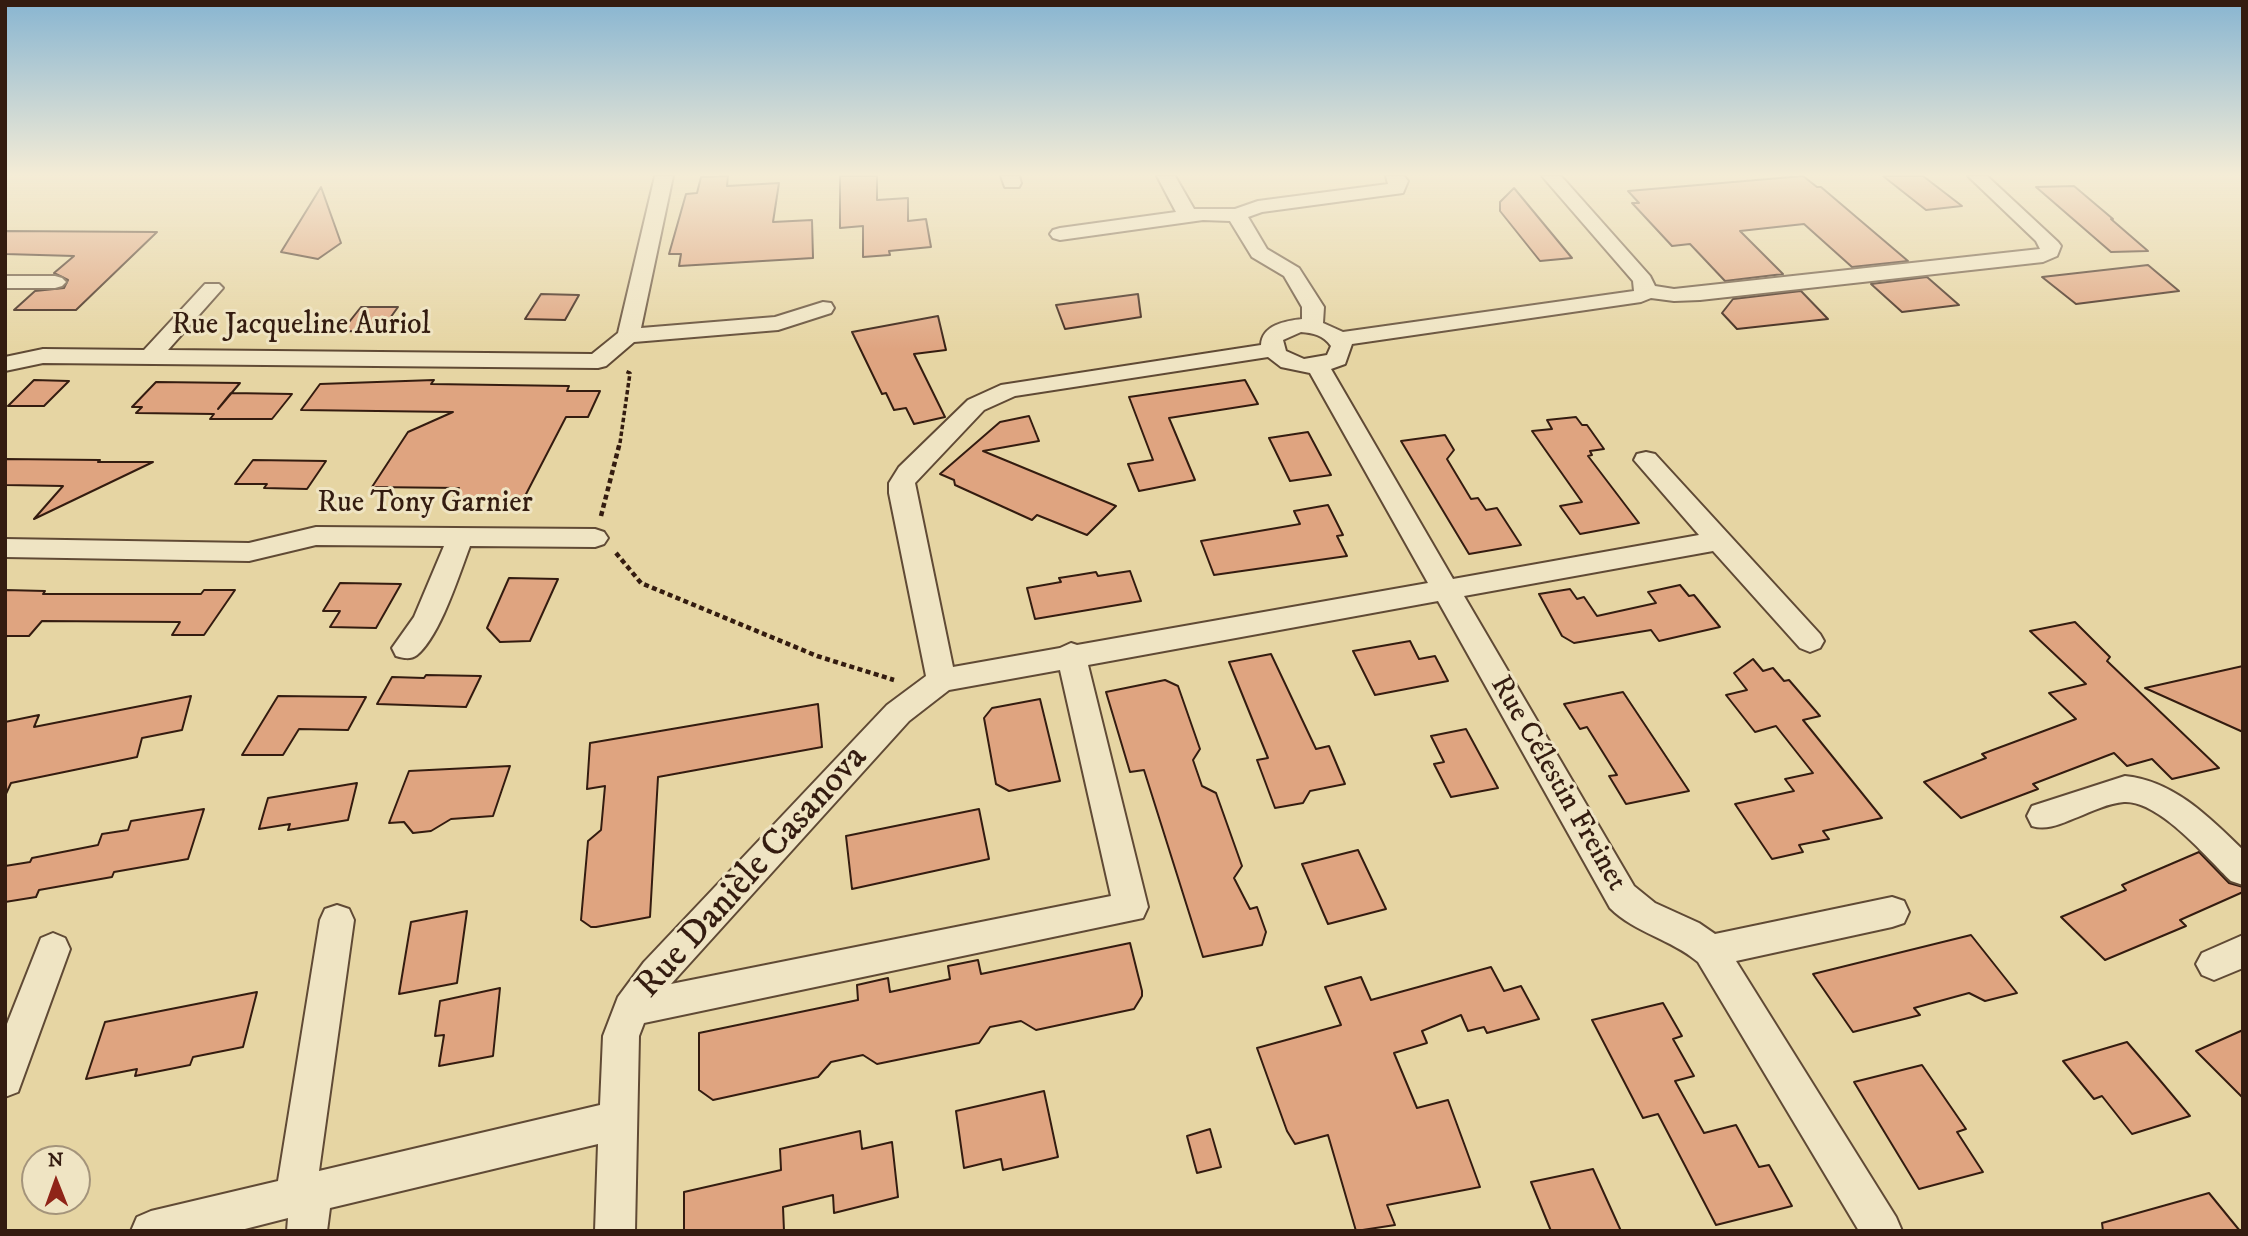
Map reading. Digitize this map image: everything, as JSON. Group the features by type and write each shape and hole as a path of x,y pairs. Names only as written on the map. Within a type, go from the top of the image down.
{"street":[{"path":"628,336 651,234"},
{"path":"1248,234 1259,253 1292,272 1313,307 1312,326"},
{"path":"1602,234 1643,280 1646,291"},
{"path":"1338,339 1629,300 1646,291 1700,295 2043,256 2050,252 2050,246 2039,234"},
{"path":"5,282 55,282"},
{"path":"149,358 212,288"},
{"path":"598,361 628,336 778,323 823,308"},
{"path":"1312,326 1332,333 1338,339 1341,353 1337,359 1318,367 1289,364 1278,358 1269,343 1279,331 1288,327 1312,326"},
{"path":"1271,350 1009,390 983,401 908,473 902,483 901,493 934,685 1071,654 1445,591 1719,541"},
{"name":"Rue Jacqueline Auriol","path":"5,364 43,356 598,361"},
{"name":"Rue Célestin Freinet","path":"1318,367 1622,898 1632,909 1647,918 1678,927 1696,937 1710,951 1882,1231"},
{"path":"1646,460 1810,642"},
{"name":"Rue Tony Garnier","path":"5,548 249,552 316,536 461,537 604,529"},
{"path":"406,648 426,621 461,537"},
{"path":"631,1009 1131,907 1071,654"},
{"name":"Rue Danièle Casanova","path":"615,1231 621,1036 631,1009 657,974 898,713 934,685"},
{"path":"2043,816 2126,789 2144,791 2172,806 2243,871"},
{"path":"1710,951 1892,912"},
{"path":"305,1208 337,920"},
{"path":"5,1079 53,949"},
{"path":"151,1231 305,1208 617,1120"}],"path":[{"path":"598,361 630,373 618,459 604,529 616,553 641,583 817,656 934,685"}],"building":[{"path":"5,234 155,234 76,310 14,310 35,291 64,288 68,280 54,273 74,256 5,254"},
{"path":"292,234 338,234 341,243 318,259 281,252"},
{"path":"675,234 812,234 813,258 679,266 681,254 669,254"},
{"path":"863,234 929,234 931,247 889,251 890,255 863,257"},
{"path":"1518,234 1552,234 1572,258 1540,261"},
{"path":"1661,234 1743,234 1783,274 1725,281 1690,244 1672,246"},
{"path":"1815,234 1876,234 1908,261 1852,267"},
{"path":"2090,234 2128,234 2148,251 2111,252"},
{"path":"2148,265 2179,291 2076,304 2042,277"},
{"path":"1927,277 1959,305 1902,312 1871,284"},
{"path":"1801,291 1828,319 1737,329 1722,313 1733,299"},
{"path":"541,294 579,295 565,320 525,319"},
{"path":"1138,294 1141,317 1065,329 1056,305"},
{"path":"361,307 398,307 380,332 342,331"},
{"path":"938,316 946,350 914,354 945,417 914,424 906,408 894,410 886,393 882,394 852,332"},
{"path":"34,380 69,381 44,406 8,406"},
{"path":"434,380 431,384 569,386 567,391 600,391 588,417 566,417 524,498 517,501 454,498 459,488 372,487 408,432 453,412 301,410 320,384"},
{"path":"1245,380 1258,404 1169,418 1195,480 1139,491 1128,464 1153,460 1129,397"},
{"path":"156,382 240,383 232,393 292,394 272,419 210,419 214,414 136,413 142,407 132,407"},
{"path":"1029,416 1039,441 983,451 1116,506 1087,535 1037,515 1032,520 955,485 954,480 940,474 1000,422"},
{"path":"1576,417 1582,425 1587,425 1604,449 1590,451 1592,455 1588,456 1639,523 1580,534 1560,506 1582,502 1532,431 1552,429 1547,420"},
{"path":"1308,432 1331,475 1290,481 1269,438"},
{"path":"1445,435 1454,450 1447,459 1471,499 1478,498 1486,510 1497,508 1521,545 1469,554 1401,441"},
{"path":"5,459 153,462 34,519 63,486 5,485"},
{"path":"253,460 326,461 307,489 264,488 267,484 235,484"},
{"path":"1328,505 1343,535 1337,536 1347,556 1214,575 1201,541 1300,524 1294,511"},
{"path":"1130,571 1141,601 1035,619 1027,588 1061,582 1059,578 1096,572 1098,576"},
{"path":"509,578 558,579 530,641 500,642 487,628"},
{"path":"340,583 401,584 376,628 330,627 340,611 323,611"},
{"path":"1680,585 1689,596 1694,595 1720,627 1659,641 1651,630 1574,643 1562,636 1539,594 1570,589 1577,599 1584,597 1597,616 1656,603 1648,592"},
{"path":"5,590 45,591 43,594 201,594 204,590 235,590 204,635 172,635 180,622 42,621 29,636 5,638"},
{"path":"2075,622 2110,657 2107,661 2219,768 2172,779 2152,759 2127,766 2114,753 2033,784 2038,789 1961,818 1924,782 1986,758 1982,754 2076,719 2049,693 2086,684 2030,631"},
{"path":"1410,641 1419,659 1435,656 1448,681 1375,695 1353,651"},
{"path":"1271,654 1316,749 1329,746 1345,784 1310,791 1303,803 1275,808 1257,760 1268,758 1229,662"},
{"path":"1753,659 1763,671 1773,668 1784,681 1789,680 1820,716 1803,720 1882,818 1823,831 1829,839 1799,845 1803,852 1772,859 1735,804 1794,791 1785,779 1813,773 1776,726 1755,732 1726,695 1747,690 1734,673"},
{"path":"2243,666 2243,732 2145,688"},
{"path":"426,675 481,676 466,707 377,704 392,677 424,678"},
{"path":"1165,680 1178,686 1200,749 1193,760 1202,786 1216,793 1242,866 1234,878 1250,909 1257,907 1266,932 1262,945 1203,957 1144,770 1130,772 1106,692"},
{"path":"1623,692 1689,791 1626,804 1609,776 1617,775 1587,727 1580,729 1564,704"},
{"path":"191,696 182,730 142,738 137,757 11,783 5,796 5,722 39,715 34,727"},
{"path":"278,696 366,697 348,730 299,729 283,755 242,755"},
{"path":"1040,699 1060,781 1009,791 996,784 984,718 992,708"},
{"path":"818,704 822,747 658,777 650,917 596,927 591,927 581,920 588,841 601,830 605,786 587,789 590,743"},
{"path":"1466,729 1498,788 1451,797 1434,764 1444,762 1431,736"},
{"path":"510,766 493,816 451,819 431,831 413,833 404,822 389,823 409,771"},
{"path":"357,783 348,820 288,830 290,824 259,829 268,798"},
{"path":"204,809 188,859 114,872 112,877 39,890 36,897 5,902 5,866 98,845 102,834 128,830 131,821"},
{"path":"979,809 989,859 852,889 846,836"},
{"path":"1358,850 1386,909 1328,924 1302,864"},
{"path":"2199,852 2229,883 2243,887 2243,892 2180,920 2186,926 2105,960 2061,917 2126,890 2122,885"},
{"path":"467,911 457,983 399,994 411,922"},
{"path":"1971,935 2017,993 1985,1001 1969,993 1914,1008 1920,1015 1853,1032 1813,974"},
{"path":"1130,943 1142,991 1134,1009 1036,1030 1021,1021 990,1027 979,1043 877,1064 863,1055 831,1062 818,1077 713,1100 699,1090 699,1033 858,1000 857,985 888,978 890,992 950,979 948,966 978,960 981,974"},
{"path":"1491,967 1504,991 1521,986 1539,1019 1487,1033 1484,1027 1468,1031 1461,1015 1422,1031 1427,1043 1394,1053 1417,1108 1448,1100 1480,1187 1387,1205 1395,1225 1356,1231 1328,1135 1295,1144 1287,1131 1257,1048 1341,1025 1325,987 1361,977 1371,1000"},
{"path":"500,988 493,1056 439,1066 444,1035 435,1036 440,1001"},
{"path":"257,992 243,1047 193,1057 190,1065 135,1076 137,1069 86,1079 105,1022"},
{"path":"1663,1003 1682,1036 1673,1039 1694,1076 1675,1081 1704,1133 1736,1125 1759,1167 1769,1165 1792,1206 1716,1225 1658,1114 1643,1118 1592,1020"},
{"path":"2243,1030 2243,1098 2196,1051"},
{"path":"2127,1042 2190,1116 2132,1134 2102,1096 2094,1099 2063,1061"},
{"path":"1922,1065 1966,1129 1957,1132 1983,1172 1919,1189 1854,1082"},
{"path":"1044,1091 1058,1157 1003,1170 1001,1159 964,1168 956,1111"},
{"path":"1210,1129 1221,1167 1197,1173 1187,1136"},
{"path":"860,1131 862,1149 892,1142 898,1197 834,1213 833,1195 783,1207 784,1231 684,1231 684,1192 781,1170 780,1149"},
{"path":"1593,1169 1621,1231 1551,1231 1531,1182"},
{"path":"2209,1193 2240,1231 2103,1231 2102,1223"}]}
